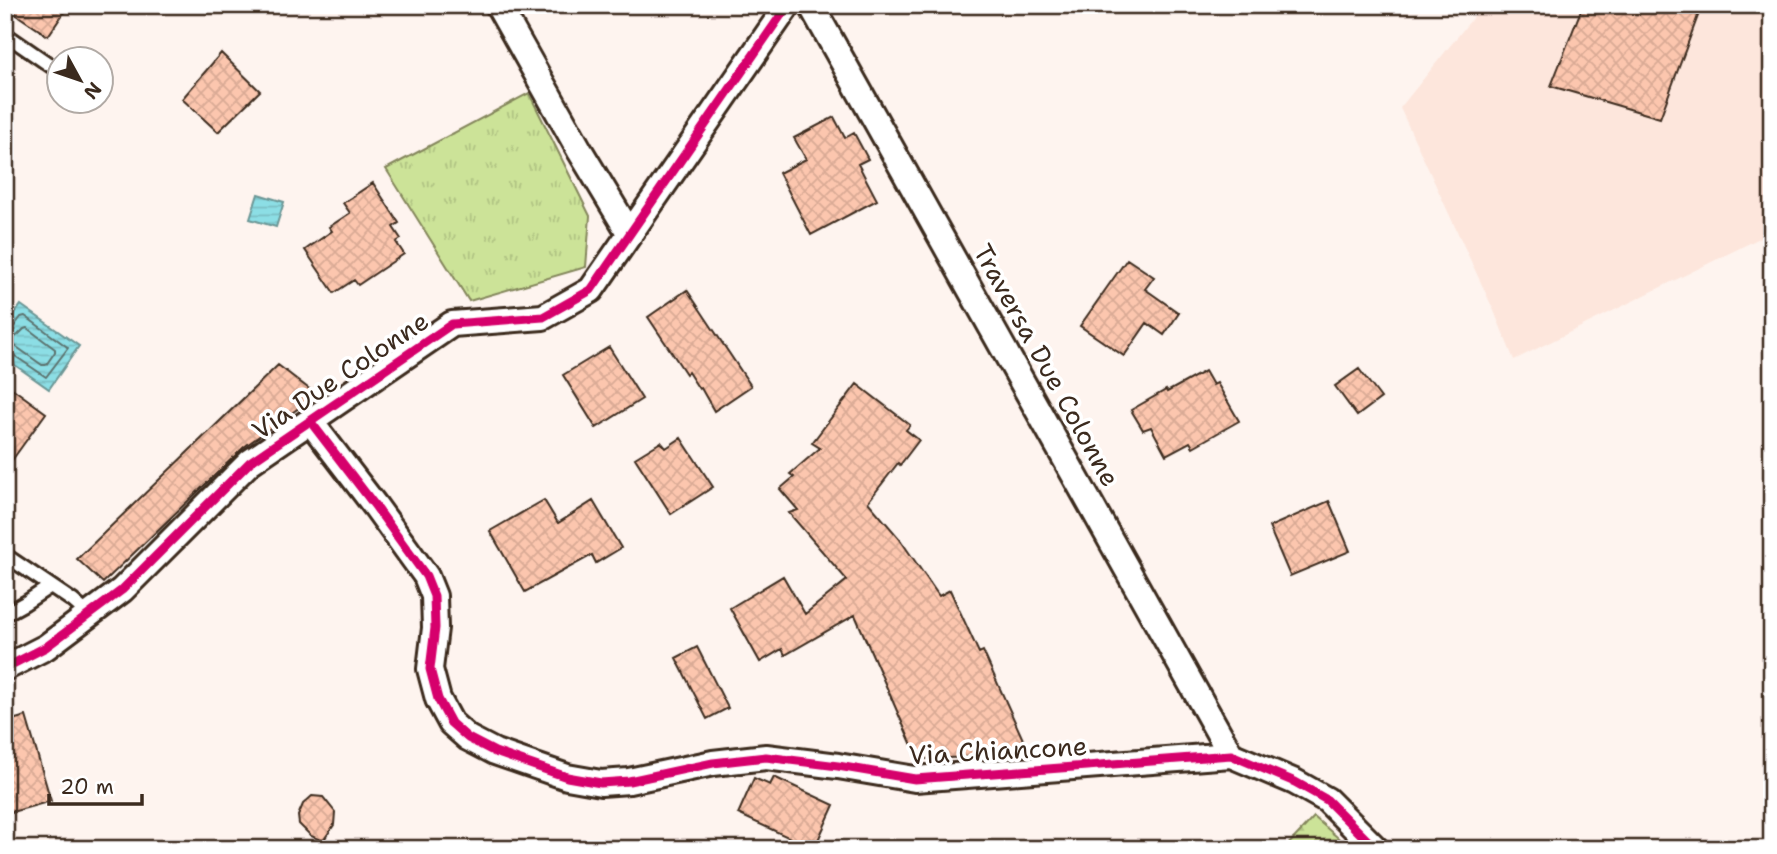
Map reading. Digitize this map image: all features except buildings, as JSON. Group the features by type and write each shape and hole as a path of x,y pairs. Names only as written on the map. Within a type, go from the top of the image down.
{"street":[{"path":"498,5 630,234"},
{"name":"Via Due Colonne","path":"5,668 46,647 122,590 250,462 452,324 543,317 592,290 788,5"},
{"name":"Traversa Due Colonne","path":"811,5 1231,755"},
{"name":"Via Chiancone","path":"310,421 426,576 435,596 435,628 430,669 438,699 451,723 468,738 495,752 567,777 601,783 629,781 713,763 766,757 915,779 1231,755 1295,782 1327,800 1377,849"}],"lane":[{"path":"5,34 46,62"},
{"path":"5,555 89,615"},
{"path":"5,614 49,587"}],"shaded area":[{"path":"1483,5 1772,5 1772,232 1514,360 1400,108"}],"green space":[{"path":"529,93 590,216 586,267 469,301 386,169"},
{"path":"1314,817 1351,849 1284,849"}],"water":[{"path":"258,194 284,202 276,227 250,219"},
{"path":"21,305 79,346 49,389 5,358 5,327"}],"cycle path":[{"path":"5,668 46,647 122,590 250,462 452,324 543,317 591,290 788,5"},
{"path":"310,421 426,576 434,596 435,628 430,669 438,699 451,723 468,738 495,752 567,777 601,783 629,781 713,763 766,757 915,779 1231,755 1295,782 1327,800 1376,849"}]}
